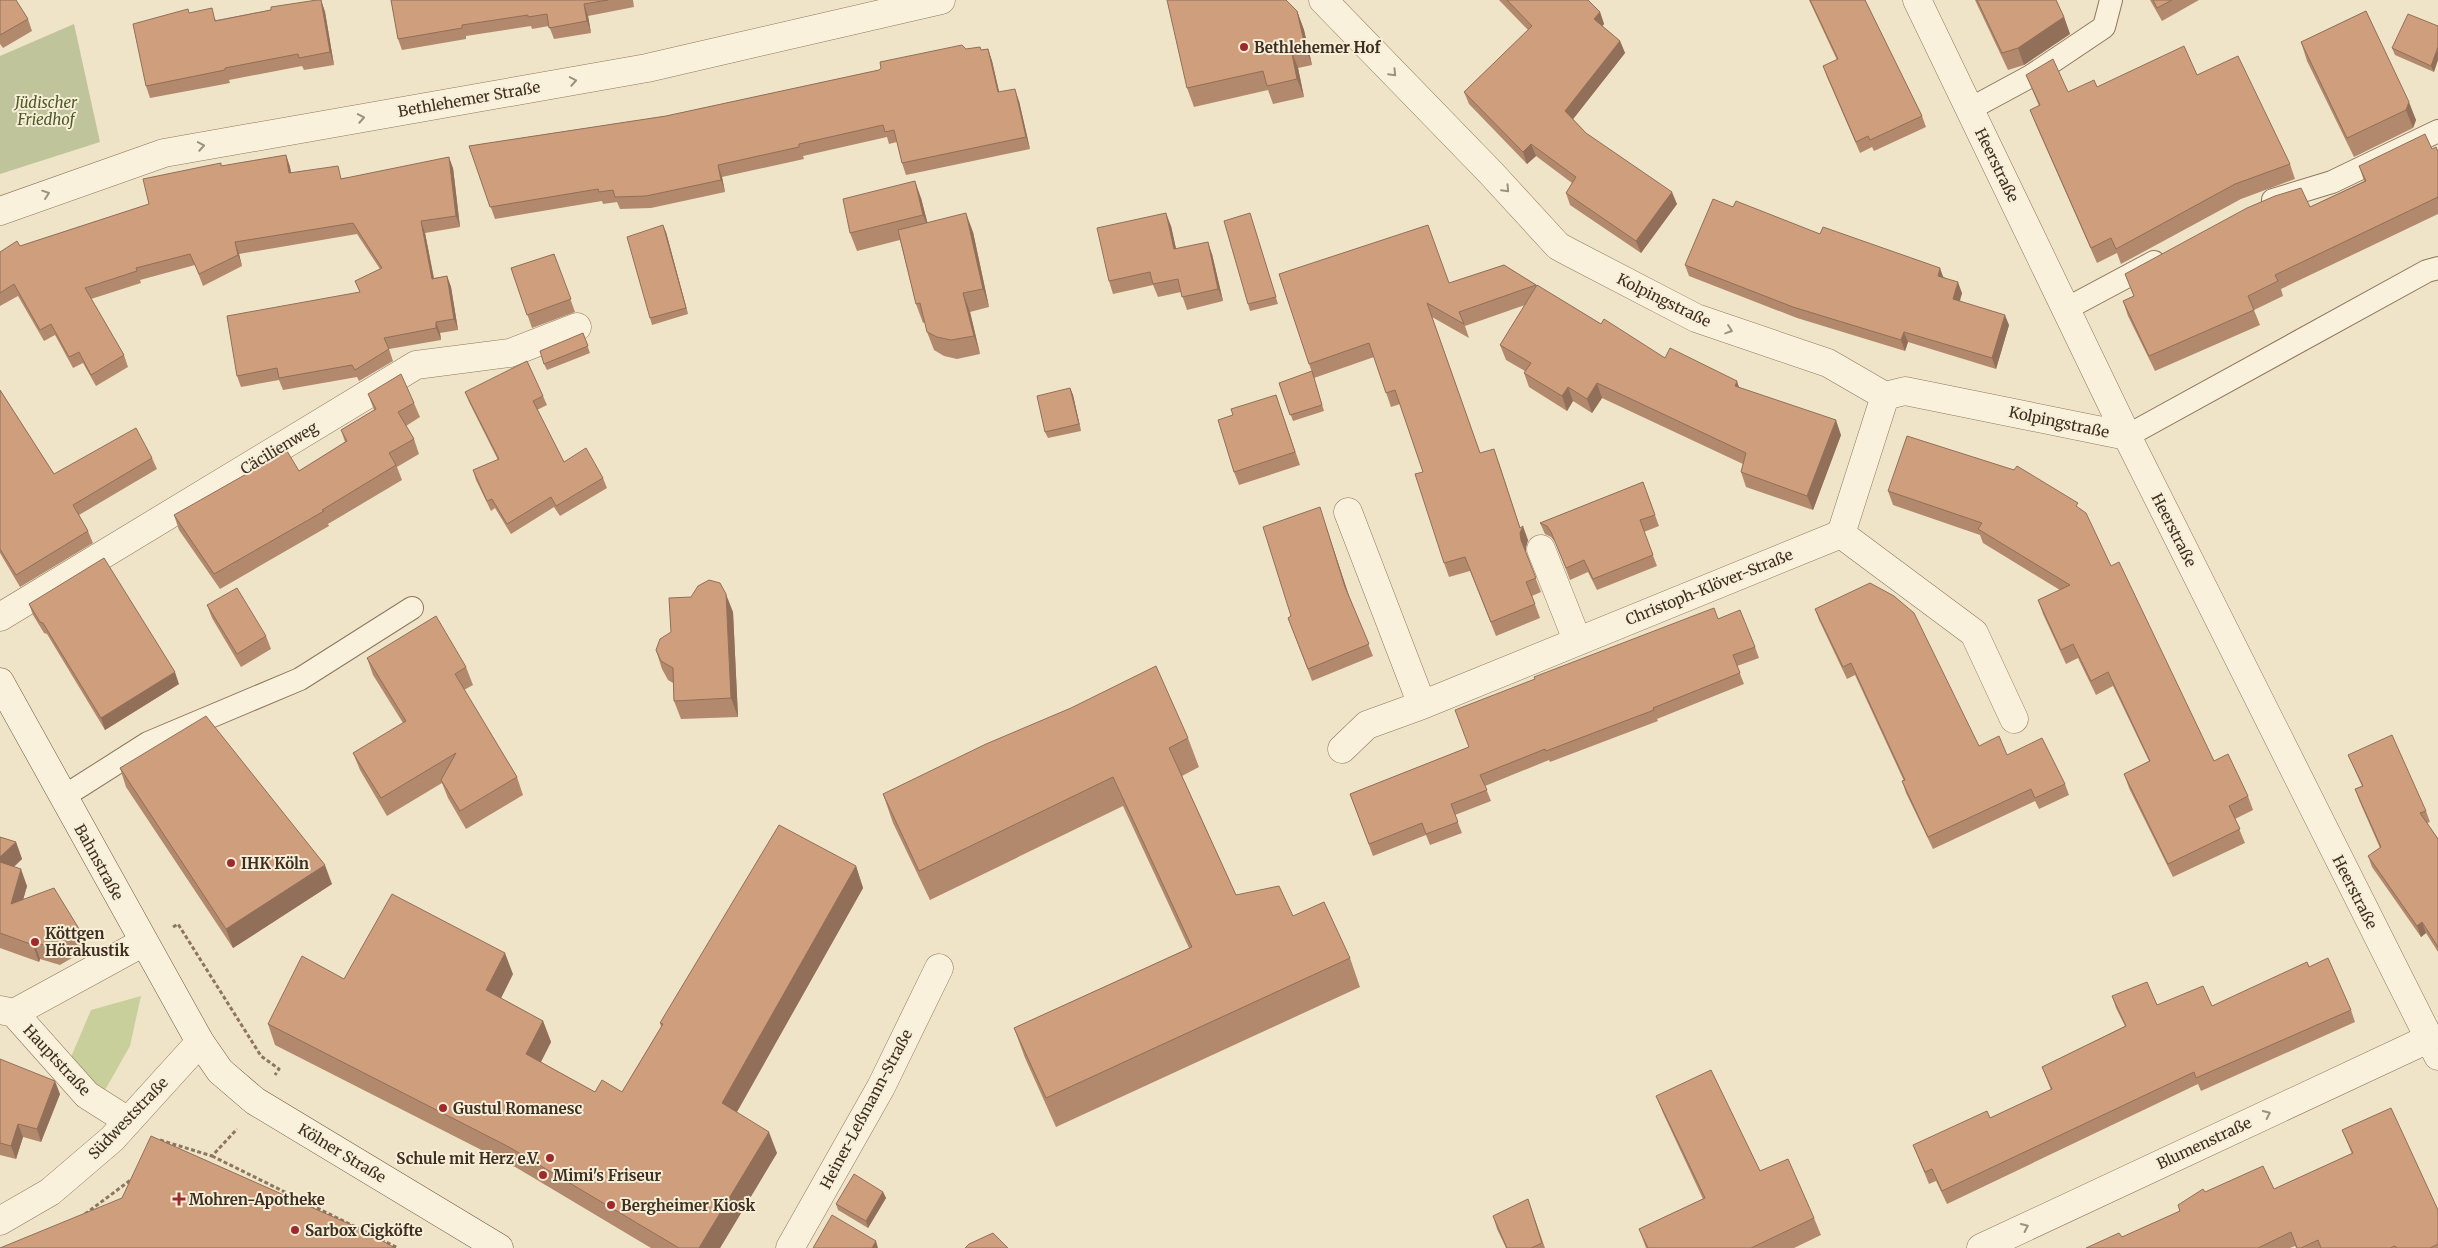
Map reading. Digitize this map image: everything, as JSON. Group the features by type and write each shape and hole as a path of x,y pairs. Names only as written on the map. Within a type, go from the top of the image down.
{"street":[{"name":"Bethlehemer Straße","path":"0,211 164,153 647,68 941,0"},
{"name":"Kolpingstraße","path":"1322,0 1491,173 1558,246 1696,318 1828,363 1885,396 1905,391 2127,436"},
{"name":"Heerstraße","path":"1917,0 2127,436 2433,1047"},
{"name":"Cäcilienweg","path":"0,617 416,365 510,353 577,327"},
{"path":"1885,396 1841,534 1974,633 2014,720"},
{"path":"1348,512 1422,705"},
{"name":"Christoph-Klöver-Straße","path":"1342,749 1367,725 1422,705 1577,640 1841,534"},
{"path":"1541,549 1577,640"},
{"name":"Bahnstraße","path":"0,682 200,1042"},
{"name":"Hauptstraße","path":"128,1121 87,1095 7,1011 144,942"},
{"name":"Heiner-Leßmann-Straße","path":"790,1248 876,1095 939,968"},
{"name":"Südweststraße","path":"0,1221 50,1192 112,1138 200,1042"},
{"name":"Kölner Straße","path":"200,1042 220,1071 255,1101 499,1248"},
{"name":"Blumenstraße","path":"1980,1248 2433,1047"}],"lane":[{"path":"1970,109 2031,76 2104,27 2111,0"},
{"path":"2254,208 2332,182 2438,131"},
{"path":"2066,309 2170,253"},
{"path":"2127,436 2427,271 2438,268"},
{"path":"63,797 148,743 300,679 412,608"}],"path":[{"path":"159,1145 165,1141"},
{"path":"212,1156 398,1248"},
{"path":"78,1219 132,1180 137,1172"},
{"path":"377,1243 380,1238"}],"green space":[{"name":"Jüdischer Friedhof","path":"74,24 100,142 0,174 0,56"},
{"path":"141,996 130,1046 105,1090 68,1064 91,1010"}],"building":[{"path":"0,0 16,0 28,19 0,35"},
{"path":"321,0 330,52 299,58 298,54 146,86 133,24 188,9 189,13 212,8 215,21 271,10 271,7"},
{"path":"391,0 608,0 584,4 587,21 549,28 547,14 528,17 528,15 462,25 462,28 398,39"},
{"name":"Bethlehemer Hof","path":"1167,0 1286,0 1297,11 1305,46 1291,49 1297,79 1267,86 1263,71 1187,88"},
{"path":"1507,0 1588,0 1600,12 1594,19 1620,41 1565,111 1586,133 1672,192 1636,241 1566,193 1576,177 1531,144 1523,152 1464,92 1532,26"},
{"path":"1810,0 1865,0 1922,116 1870,140 1868,136 1856,142 1823,66 1838,59"},
{"path":"1977,0 2056,0 2064,17 2018,48 2002,53"},
{"path":"2153,0 2172,0 2157,8"},
{"path":"2366,11 2409,102 2406,110 2347,138 2301,42"},
{"path":"2408,14 2438,26 2438,47 2431,66 2392,48"},
{"path":"962,45 966,49 980,47 981,50 988,49 998,92 1015,89 1026,137 902,163 894,130 885,132 883,125 799,144 799,147 718,165 721,180 646,196 615,197 613,190 599,192 598,189 490,207 469,146 666,116 879,70 881,68 880,62"},
{"path":"2184,46 2197,75 2238,56 2290,164 2235,184 2116,249 2111,238 2091,248 2030,110 2040,105 2026,75 2053,59 2068,92 2094,80 2097,87"},
{"path":"2425,134 2432,149 2436,147 2438,152 2438,197 2275,275 2278,281 2248,296 2254,310 2149,356 2123,301 2134,296 2125,274 2247,208 2275,196 2301,188 2310,207 2366,181 2359,166"},
{"path":"286,155 289,173 338,166 341,179 449,157 456,216 421,221 432,279 447,276 454,319 436,322 436,328 384,338 389,349 355,370 352,365 279,378 277,368 237,376 227,316 360,292 355,281 382,268 353,223 235,242 238,255 199,274 190,254 136,268 137,271 85,288 124,355 91,375 79,352 69,357 51,324 40,330 14,284 0,293 0,252 17,241 20,246 149,204 143,179 221,163 221,166"},
{"path":"915,181 923,215 850,233 843,199"},
{"path":"1713,199 1733,207 1736,201 1820,234 1823,227 1940,268 1938,276 1958,282 1953,299 2005,315 1992,358 1904,332 1901,340 1793,307 1685,265"},
{"path":"966,213 983,289 963,293 974,336 951,340 937,337 927,332 920,303 916,304 898,230"},
{"path":"1166,213 1174,249 1208,242 1218,289 1182,297 1178,279 1153,284 1150,272 1109,281 1097,228"},
{"path":"1250,213 1276,297 1248,304 1224,221"},
{"path":"663,225 686,308 650,318 627,237"},
{"path":"1428,225 1449,283 1504,265 1536,285 1459,312 1464,324 1427,303 1480,453 1494,449 1520,528 1523,526 1520,533 1521,540 1536,578 1526,582 1535,604 1491,622 1465,557 1444,563 1415,474 1423,472 1395,390 1386,393 1369,343 1309,364 1279,274"},
{"path":"554,254 571,299 527,315 511,268"},
{"path":"1537,285 1601,324 1604,319 1665,358 1670,348 1737,381 1735,386 1836,420 1807,496 1741,472 1746,453 1597,383 1587,399 1568,387 1562,396 1524,373 1531,363 1500,345"},
{"path":"583,333 588,346 544,364 540,351"},
{"path":"527,361 543,396 533,401 564,462 586,448 603,478 556,506 551,497 507,524 492,499 487,501 473,470 499,459 465,392"},
{"path":"1312,371 1322,405 1290,415 1279,383"},
{"path":"401,374 414,403 398,412 414,439 389,453 396,465 322,510 324,511 214,574 174,515 287,451 299,471 347,441 341,430 376,409 368,394"},
{"path":"1070,388 1079,424 1045,432 1037,396"},
{"path":"0,390 54,474 136,428 152,458 73,505 88,531 16,575 0,549"},
{"path":"1276,395 1295,452 1234,472 1218,420 1233,415 1231,409"},
{"path":"1907,436 2014,470 2017,466 2078,503 2076,506 2086,513 2111,566 2119,562 2214,761 2228,754 2248,796 2229,806 2240,829 2168,864 2124,774 2150,761 2108,672 2091,681 2073,644 2061,650 2038,600 2070,585 1978,529 1982,523 1888,491"},
{"path":"1643,482 1655,515 1640,520 1653,555 1593,579 1584,560 1566,568 1551,532 1547,526 1540,523"},
{"path":"1320,507 1345,587 1369,644 1308,669 1288,618 1291,616 1263,527"},
{"path":"104,558 175,672 101,718 43,623 40,622 29,604"},
{"path":"709,580 720,583 726,594 731,698 674,701 673,668 661,661 656,650 660,639 671,632 669,598 691,597 698,586"},
{"path":"1870,583 1894,596 1914,613 1979,746 1999,736 2007,755 2042,738 2065,784 2035,798 2031,789 1928,837 1902,781 1905,780 1851,663 1843,667 1815,609"},
{"path":"237,588 266,636 237,654 207,605"},
{"path":"1714,608 1718,619 1740,610 1755,647 1733,655 1740,673 1653,708 1654,710 1546,751 1545,749 1480,775 1487,790 1451,804 1458,822 1426,834 1422,823 1369,844 1350,794 1469,747 1455,710 1535,679 1534,677"},
{"path":"436,616 466,667 455,674 517,777 460,811 441,780 456,753 381,798 353,753 406,721 367,658"},
{"path":"1156,666 1188,738 1169,748 1236,895 1279,886 1293,916 1324,902 1350,958 1046,1098 1014,1028 1192,947 1113,777 919,871 883,794 986,744 1071,708"},
{"path":"206,716 325,865 226,929 120,768"},
{"path":"2392,735 2426,811 2420,813 2438,839 2438,947 2422,922 2417,926 2368,856 2381,847 2355,789 2363,786 2348,755"},
{"path":"779,825 856,866 722,1103 769,1132 699,1248 679,1248 509,1147 268,1024 302,956 344,979 392,894 505,953 486,990 543,1021 526,1054 595,1092 602,1080 622,1092 663,1024 660,1023"},
{"path":"0,837 16,842 0,857"},
{"path":"0,862 21,869 11,904 54,888 81,932 54,948 34,942 33,945 0,933"},
{"path":"2328,958 2351,1010 2196,1078 2194,1072 1942,1191 1932,1169 1925,1172 1913,1145 1987,1111 1990,1118 2052,1089 2042,1067 2126,1026 2112,996 2147,982 2157,1005 2203,986 2212,1006 2307,962 2309,967"},
{"path":"0,1059 55,1081 37,1129 18,1124 11,1146 0,1143"},
{"path":"1711,1070 1760,1171 1788,1159 1814,1218 1751,1248 1648,1248 1639,1229 1705,1198 1656,1096"},
{"path":"2391,1108 2438,1210 2438,1244 2430,1248 2397,1248 2395,1246 2390,1248 2321,1248 2318,1240 2297,1248 2291,1232 2258,1248 2086,1248 2119,1233 2122,1237 2180,1211 2178,1205 2203,1189 2205,1192 2263,1166 2274,1189 2353,1153 2342,1130"},
{"path":"151,1136 365,1231 395,1248 0,1248 122,1198"},
{"path":"854,1174 883,1192 866,1221 836,1204"},
{"path":"1528,1199 1542,1243 1531,1248 1507,1248 1493,1216"},
{"path":"832,1215 876,1241 872,1248 813,1248"},
{"path":"993,1233 1008,1248 965,1248 969,1244"}],"place":[{"name":"Bethlehemer Hof","path":"1244,47"},
{"name":"IHK Köln","path":"231,863"},
{"name":"Köttgen Hörakustik","path":"35,942"},
{"name":"Gustul Romanesc","path":"443,1108"},
{"name":"Schule mit Herz e.V.","path":"550,1158"},
{"name":"Mimi's Friseur","path":"543,1175"},
{"name":"Mohren-Apotheke","path":"179,1199"},
{"name":"Bergheimer Kiosk","path":"611,1205"},
{"name":"Sarbox Cigköfte","path":"295,1230"}]}
